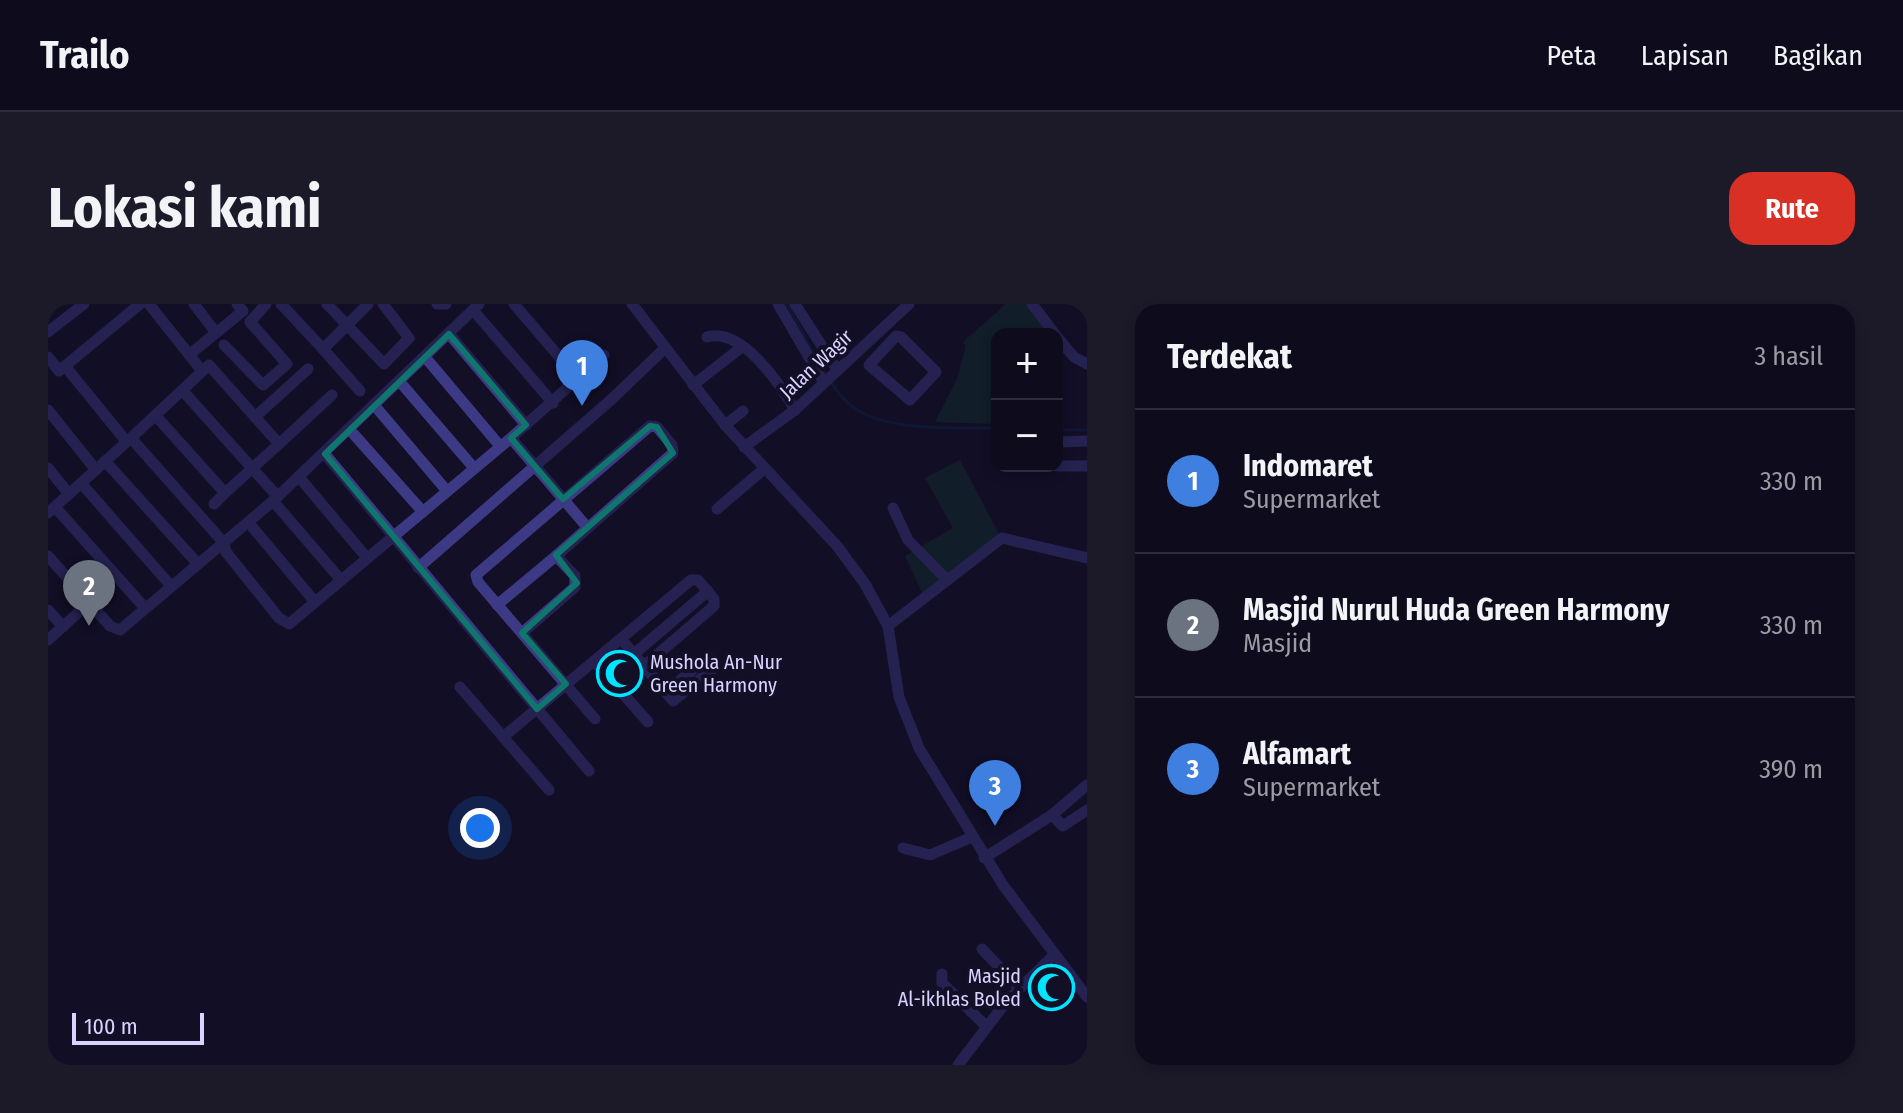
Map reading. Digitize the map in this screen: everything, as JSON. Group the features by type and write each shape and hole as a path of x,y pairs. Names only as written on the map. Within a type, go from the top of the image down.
{"street":[{"path":"48,332 84,304"},
{"path":"48,357 59,371 140,304"},
{"path":"149,304 202,371"},
{"path":"194,304 216,333"},
{"path":"189,355 243,311 237,304"},
{"path":"224,345 263,385 287,364 250,322 266,304"},
{"path":"281,304 360,391"},
{"path":"327,304 386,363 409,338 383,304"},
{"path":"323,349 368,304"},
{"path":"437,304 446,304"},
{"path":"514,304 579,380"},
{"path":"632,304 725,425 838,547 865,584 888,626 899,697 909,730 984,858 1054,955 1086,993"},
{"path":"778,304 829,375"},
{"path":"795,304 829,375"},
{"name":"Jalan Wagir","path":"744,447 795,410 829,375 909,304"},
{"path":"1032,304 1051,328"},
{"path":"48,556 118,631 249,523 325,454 476,307 553,403"},
{"path":"449,334 526,425"},
{"path":"707,337 725,336 742,347 767,368 795,410"},
{"path":"900,336 935,370 935,375 910,400 869,365 885,347 900,336"},
{"path":"872,337 885,347"},
{"path":"1063,344 1074,357 1087,364"},
{"path":"693,385 742,347"},
{"path":"418,568 534,468 664,349"},
{"path":"65,366 224,543 226,552 283,621 292,622 553,403 604,355"},
{"path":"425,357 500,446"},
{"path":"145,608 51,510 209,365 279,444"},
{"path":"255,417 308,369"},
{"path":"400,382 474,468"},
{"path":"182,390 252,468 341,580"},
{"path":"214,504 332,395"},
{"path":"375,406 447,491"},
{"path":"48,410 198,564"},
{"path":"725,425 743,411"},
{"path":"155,415 225,493"},
{"path":"497,605 671,455 672,445 657,427 650,426 476,575 497,605 595,719"},
{"path":"350,430 423,512"},
{"path":"511,438 587,527"},
{"path":"1063,442 1087,441"},
{"path":"325,454 589,771"},
{"path":"1063,466 1087,466"},
{"path":"48,468 69,494"},
{"path":"717,509 764,469"},
{"path":"299,477 367,558"},
{"path":"81,483 171,586"},
{"path":"893,508 908,540 947,580"},
{"path":"249,523 315,602"},
{"path":"888,626 1002,538 1087,558"},
{"path":"522,633 575,587 575,576 556,556"},
{"path":"503,737 693,579 708,591 714,606 644,666"},
{"path":"634,654 708,591"},
{"path":"48,640 90,602"},
{"path":"48,610 63,627"},
{"path":"621,639 666,692"},
{"path":"594,661 648,722"},
{"path":"460,687 549,790"},
{"path":"984,858 1052,815 1087,785"},
{"path":"1052,815 1063,826 1087,810"},
{"path":"903,848 930,855 972,837"},
{"path":"982,949 1019,988"},
{"path":"958,1065 1019,988 1054,955"},
{"path":"942,974 942,983 987,1027"}],"highlighted area":[{"path":"449,334 526,425 511,438 563,499 650,426 657,427 673,453 556,555 577,583 522,633 566,684 537,709 325,454"}],"green space":[{"path":"1006,304 1026,304 1044,328 991,328 991,424 935,422 957,379 966,346 963,342"},
{"path":"960,460 1000,536 923,594 905,556 953,528 925,478"}],"building":[{"path":"1054,967 1072,991 1049,1010 1030,990"}],"waterway":[{"path":"787,304 839,394 862,413 898,424 991,428"},
{"path":"1063,430 1087,430"}],"place":[{"name":"Indomaret","path":"582,406"},
{"name":"Masjid Nurul Huda Green Harmony","path":"89,626"},
{"name":"Mushola An-Nur Green Harmony","path":"619,674"},
{"name":"Alfamart","path":"995,826"},
{"name":"Masjid Al-ikhlas Boled","path":"1052,988"}]}
